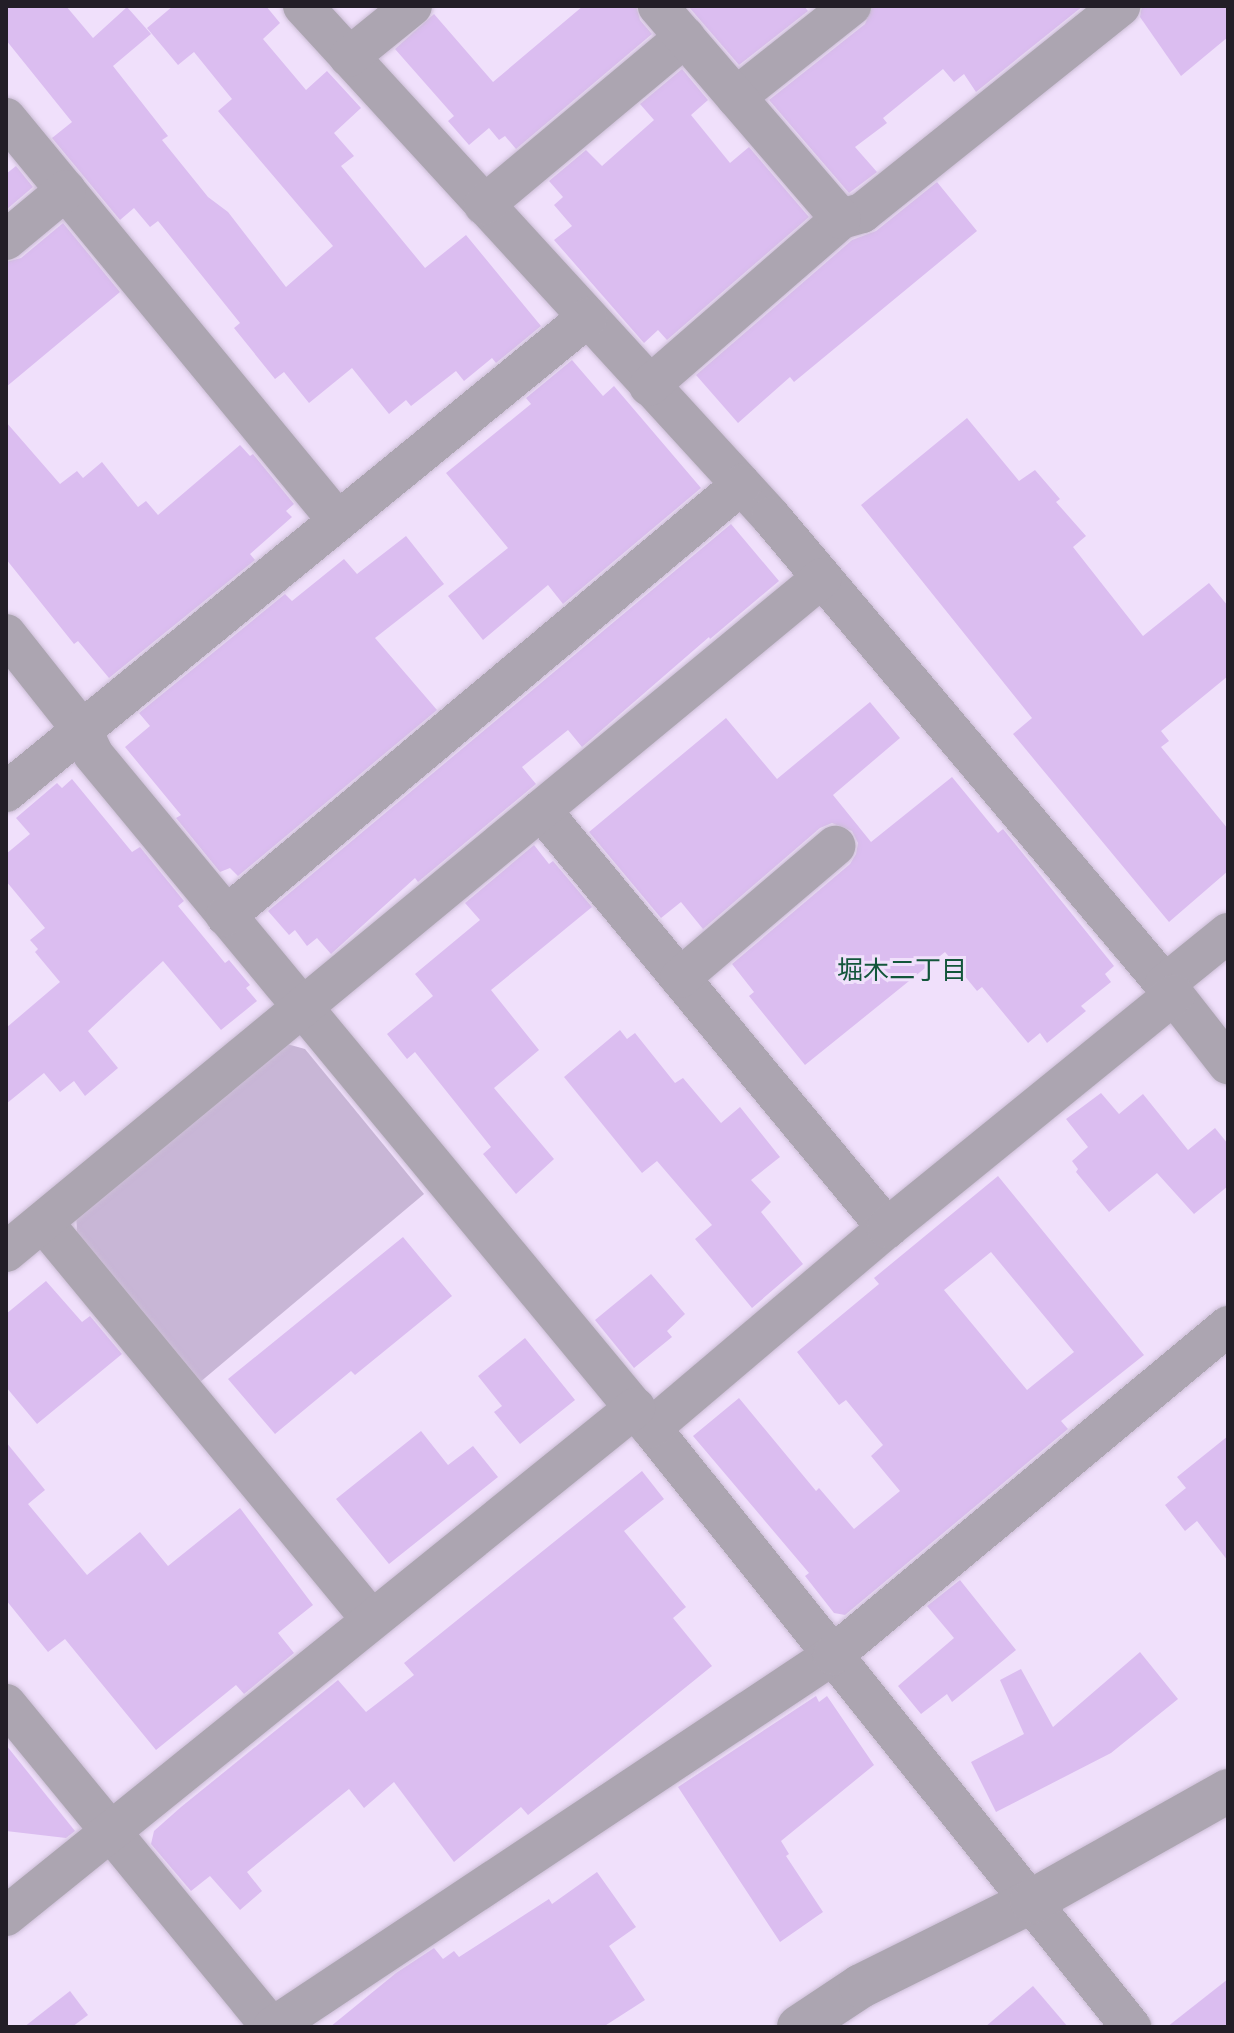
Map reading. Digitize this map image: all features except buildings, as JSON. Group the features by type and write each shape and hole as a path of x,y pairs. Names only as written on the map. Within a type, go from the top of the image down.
{"street":[{"path":"303,6 741,485 1170,990 1228,1064"},
{"path":"349,57 412,6"},
{"path":"658,6 841,219"},
{"path":"736,97 851,6"},
{"path":"649,386 841,219 862,213 1120,6"},
{"path":"484,205 685,37"},
{"path":"6,118 338,521"},
{"path":"6,240 66,190"},
{"path":"6,792 587,318"},
{"path":"226,916 741,485"},
{"path":"6,1252 822,578"},
{"path":"6,634 82,730 93,754 643,1418 1131,2027"},
{"path":"541,810 887,1228"},
{"path":"680,978 835,846"},
{"path":"6,1916 371,1619 643,1418 887,1228 1170,990 1228,933"},
{"path":"43,1222 371,1619"},
{"path":"6,1704 272,2027 833,1655 1228,1326"},
{"path":"799,2027 861,1986 1032,1901 1228,1791"}],"shaded area":[{"path":"287,1044 305,1049 424,1194 199,1383 77,1232 76,1213"}],"district":[{"name":"堀木二丁目","path":"902,971"}]}
